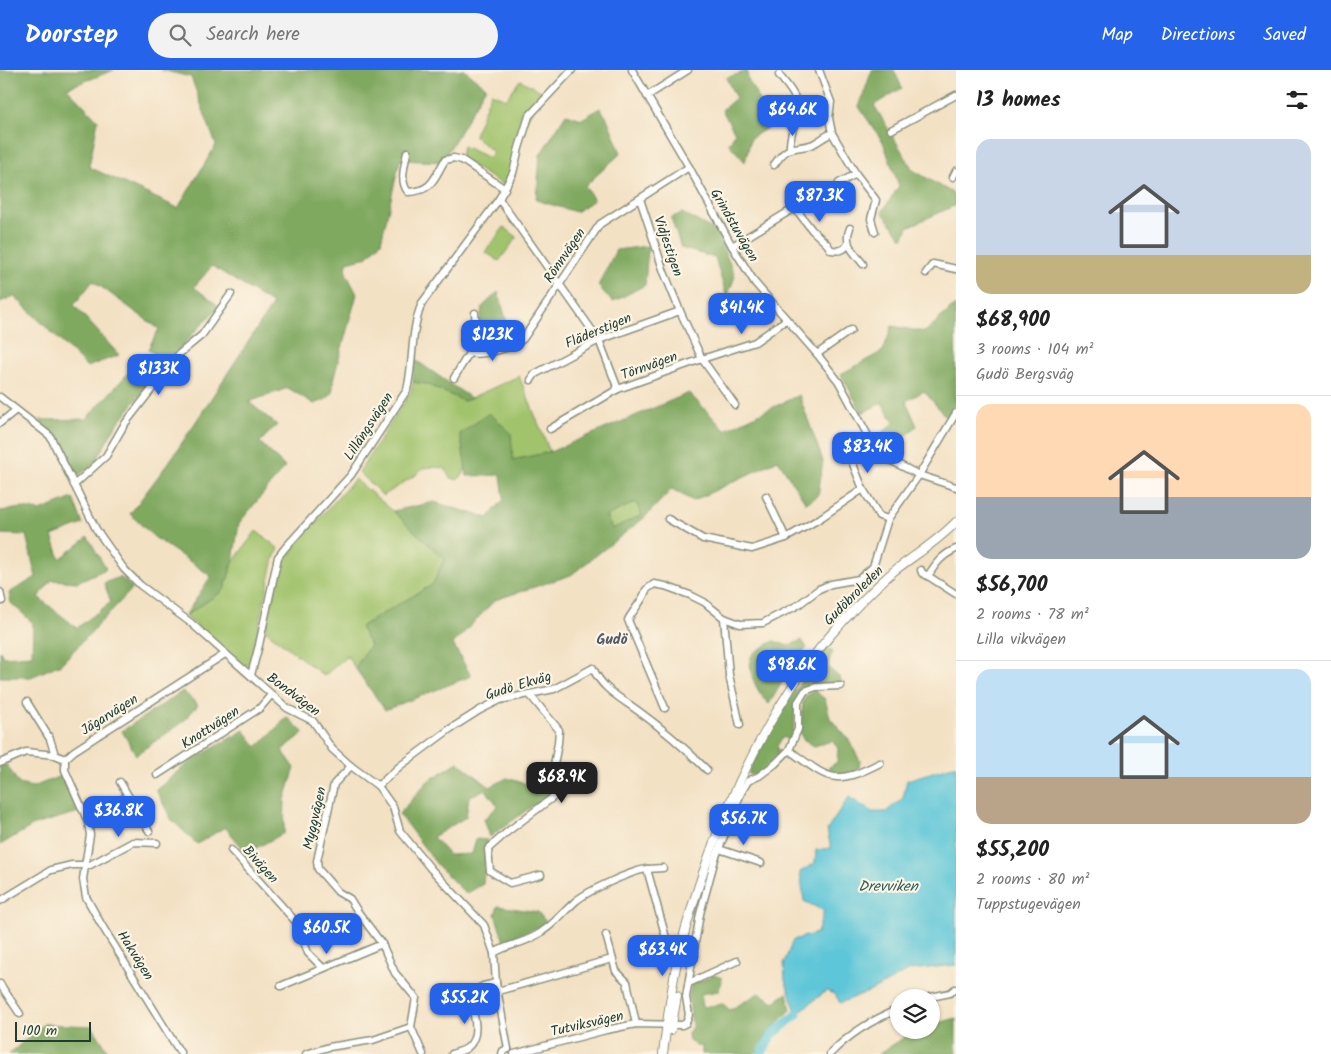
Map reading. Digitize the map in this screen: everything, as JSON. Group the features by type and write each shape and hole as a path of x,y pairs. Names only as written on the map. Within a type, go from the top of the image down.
{"main road":[{"name":"Gudöbroleden","path":"663,1054 692,906 729,803 752,756 778,709 808,663 837,628 892,573 945,533 956,522"},
{"name":"Gudöbroleden","path":"945,533 956,528"},
{"name":"Gudöbroleden","path":"668,1054 670,1025"}],"street":[{"name":"Lillängsvägen","path":"250,675 260,645 278,557 351,475 407,390 416,318 422,303 499,200 513,173 529,116 572,70"},
{"name":"Grindstuvägen","path":"632,70 755,283 839,382 874,447 888,459 919,475 956,486"},
{"path":"647,96 688,70"},
{"path":"818,70 831,102 829,118 832,132 856,174 876,200 871,219 875,232"},
{"path":"779,75 795,96 797,111 789,137 790,148"},
{"path":"891,130 956,94"},
{"path":"774,165 781,154 790,148 812,144 832,132"},
{"path":"407,152 403,171 404,186 408,192 420,192 434,182 445,160 454,158 462,160 505,189"},
{"name":"Rönnvägen","path":"469,353 477,355 518,343 523,339 600,224 689,168"},
{"path":"840,183 856,174"},
{"name":"Vidjestigen","path":"640,199 664,272 702,359 736,405"},
{"path":"499,200 599,340 618,389"},
{"path":"732,246 806,201"},
{"path":"795,208 812,230 832,250 841,250 846,248 848,244"},
{"path":"850,228 846,236 848,244 863,264"},
{"path":"926,273 933,264 956,269"},
{"path":"74,485 106,456 129,418 179,354 202,335 231,294"},
{"name":"Fläderstigen","path":"531,380 535,374 599,340 680,311"},
{"path":"454,378 469,353 476,328 476,313"},
{"name":"Törnvägen","path":"550,428 618,389 755,342 786,320"},
{"path":"817,354 851,330"},
{"name":"Bondvägen","path":"1,399 50,436 96,529 124,569 140,585 191,623 287,708 313,721 332,748 351,766 378,786 393,807 400,831 431,869 484,925 494,953 496,983 512,1052"},
{"path":"0,423 16,410"},
{"path":"665,708 628,620 644,597 646,590 654,584 665,586 704,602 724,618 740,624 763,623 798,605 819,589 831,584 859,579 874,566 888,519 919,475 956,413"},
{"path":"842,437 863,489 879,516 888,519"},
{"path":"668,519 703,539 752,549 786,538 819,519 863,489"},
{"path":"766,496 786,538"},
{"path":"928,576 944,555 956,549"},
{"path":"921,570 922,573 956,594"},
{"path":"0,592 2,601"},
{"path":"724,618 729,675 740,725"},
{"name":"Jägarvägen","path":"65,759 74,751 225,654"},
{"name":"Gudö Ekväg","path":"378,786 400,766 450,729 480,710 500,700 554,689 593,668 596,677 618,698 637,710 691,754 707,770"},
{"path":"670,1025 686,1023 689,1015 686,997 700,914 719,849 741,792 748,781 759,776 775,764 789,750 798,729 798,702 805,691 816,687 841,686"},
{"name":"Knottvägen","path":"157,775 260,708 271,695"},
{"path":"530,695 558,730 554,765 563,784 560,792 506,832 488,850 490,872 510,883 541,875"},
{"path":"27,702 50,739 55,755"},
{"path":"789,750 828,776 840,778 854,776 880,763"},
{"path":"0,762 26,752 55,755 65,759"},
{"name":"Hakvägen","path":"65,759 66,770 88,820 90,836 85,866 84,888 86,897 181,1054"},
{"name":"Myggvägen","path":"351,766 334,784 317,861 318,869 338,892 350,899 382,944 395,973 416,998 411,1027"},
{"path":"120,782 149,831"},
{"path":"88,820 127,796"},
{"path":"0,901 51,870 72,865 90,865 133,842 156,843"},
{"path":"719,849 761,863"},
{"name":"Bivägen","path":"231,850 297,923 308,953 323,968"},
{"path":"494,953 505,946 532,938 554,924 578,899 636,870 663,868"},
{"path":"647,869 666,938"},
{"path":"606,935 616,971 626,982 636,1024"},
{"path":"281,986 382,944"},
{"path":"498,991 612,959"},
{"path":"689,983 737,961"},
{"path":"458,1000 483,986 496,983"},
{"path":"0,984 20,1014"},
{"path":"940,995 950,993 955,989"},
{"path":"452,1054 467,1048 474,1039 476,1027 469,994"},
{"path":"830,1054 842,1042 890,1013"},
{"name":"Tutviksvägen","path":"512,1052 636,1024 670,1025"},
{"path":"306,1054 329,1047 373,1040 411,1027 423,1054"},
{"path":"502,1054 512,1052"}],"green space":[{"path":"0,70 114,70 67,88 98,120 89,167 178,208 216,145 191,77 161,70 464,70 486,87 442,162 400,160 381,242 367,257 347,262 346,273 357,294 333,380 333,390 329,396 314,404 288,388 249,402 277,425 260,442 285,467 239,523 233,562 224,590 185,616 211,576 154,537 130,514 174,455 273,304 212,266 194,287 219,306 166,363 148,349 159,329 93,281 74,305 119,355 87,367 14,296 0,302"},
{"path":"872,70 894,70 902,88 874,105 913,170 956,195 956,205 908,227 903,239 882,212 899,186 883,142 859,107"},
{"path":"747,71 748,79 772,125 751,138 745,162 729,144 735,133 722,110 736,98 726,78"},
{"path":"520,80 543,92 522,127 513,168 503,185 460,158 463,146 489,158 493,152 474,136 491,93 506,99"},
{"path":"600,108 607,118 621,153 585,186 594,200 576,212 536,200 540,155 566,114 582,119"},
{"path":"682,213 716,231 735,276 727,298 715,258 681,248 671,218"},
{"path":"504,227 517,237 499,261 485,252"},
{"path":"648,246 645,285 613,302 598,286 616,250"},
{"path":"498,292 509,329 499,347 477,338 482,307"},
{"path":"955,305 956,402 946,417 924,391 906,401 917,426 890,451 877,437 894,423 882,403 862,413 841,374 883,351 892,326 925,332"},
{"path":"142,358 159,371 115,427 94,464 79,475 40,420 86,419"},
{"path":"414,359 471,398 464,401 426,384 413,382"},
{"path":"519,376 550,452 513,460 460,434 466,466 463,475 457,480 449,477 445,468 426,468 383,496 359,472 411,392 413,382 426,384 464,401"},
{"path":"689,393 725,430 799,395 823,461 818,496 806,503 778,460 693,501 672,489 644,518 571,575 495,600 453,644 471,676 385,710 355,668 370,645 360,627 433,584 444,559 393,511 434,502 488,518 504,499 501,475 467,476 460,434 489,413 511,433 513,460 550,452","holes":["636,502 642,515 612,529 606,516"]},
{"path":"355,479 445,559 434,584 360,627 370,645 355,668 347,656 324,676 265,630 282,559"},
{"path":"73,498 83,524 52,536 60,559 88,537 106,569 77,582 52,580 38,597 77,628 111,602 104,583 120,577 133,588 61,664 31,677 0,677 0,651 3,657 32,655 33,623 11,603 9,593 36,577 26,535 0,534 0,511 22,508 40,511"},
{"path":"636,502 642,515 612,529 606,516"},
{"path":"256,531 279,549 274,558 250,665 242,665 185,616 224,590 233,562"},
{"path":"802,640 807,648 795,661 769,704 757,688 751,673 750,659 755,652 774,641 788,646"},
{"path":"827,648 833,651 827,666 842,680 837,683 810,684 798,698 790,741 783,737 777,746 779,755 766,769 753,776 748,773 774,724 804,677"},
{"path":"814,690 825,699 830,718 849,740 860,761 859,768 845,774 835,775 828,768 837,762 838,748 832,741 814,746 803,739 800,733 803,702 806,696"},
{"path":"183,691 198,705 183,722 136,755 122,731"},
{"path":"287,717 304,733 282,750 295,768 285,799 284,833 247,853 225,827 197,844 171,819 156,790 191,761 244,730 257,747"},
{"path":"458,762 490,787 507,778 533,786 550,779 556,789 490,837 484,819 498,806 485,789 469,797 466,817 433,837 449,855 472,854 476,839 487,840 483,884 466,894 438,866 399,814 428,781"},
{"path":"7,765 19,784 33,787 63,775 79,812 34,825 0,845 0,766"},
{"path":"498,906 538,912 547,923 504,942 495,914"},
{"path":"714,975 722,978 719,991 701,994 703,1007 723,1004 730,1010 759,993 774,1002 787,993 791,1010 767,1034 760,1050 753,1054 702,1054 702,1046 696,1046 689,1041 688,1034 692,1027 689,998 691,985"},
{"path":"956,1018 956,1054 879,1054 902,1039 940,1039 940,1022"},
{"path":"44,1024 92,1026 110,1054 9,1054"}],"water":[{"name":"Drevviken","path":"956,765 956,965 910,970 871,991 840,1003 835,994 826,991 797,1014 785,980 784,963 793,940 817,933 824,911 804,901 800,872 815,863 816,850 831,848 827,830 849,797 872,812 886,812 903,798 907,780"}],"waterway":[{"path":"761,1054 772,1035 797,1014"}],"district":[{"name":"Gudö","path":"612,639"}]}
